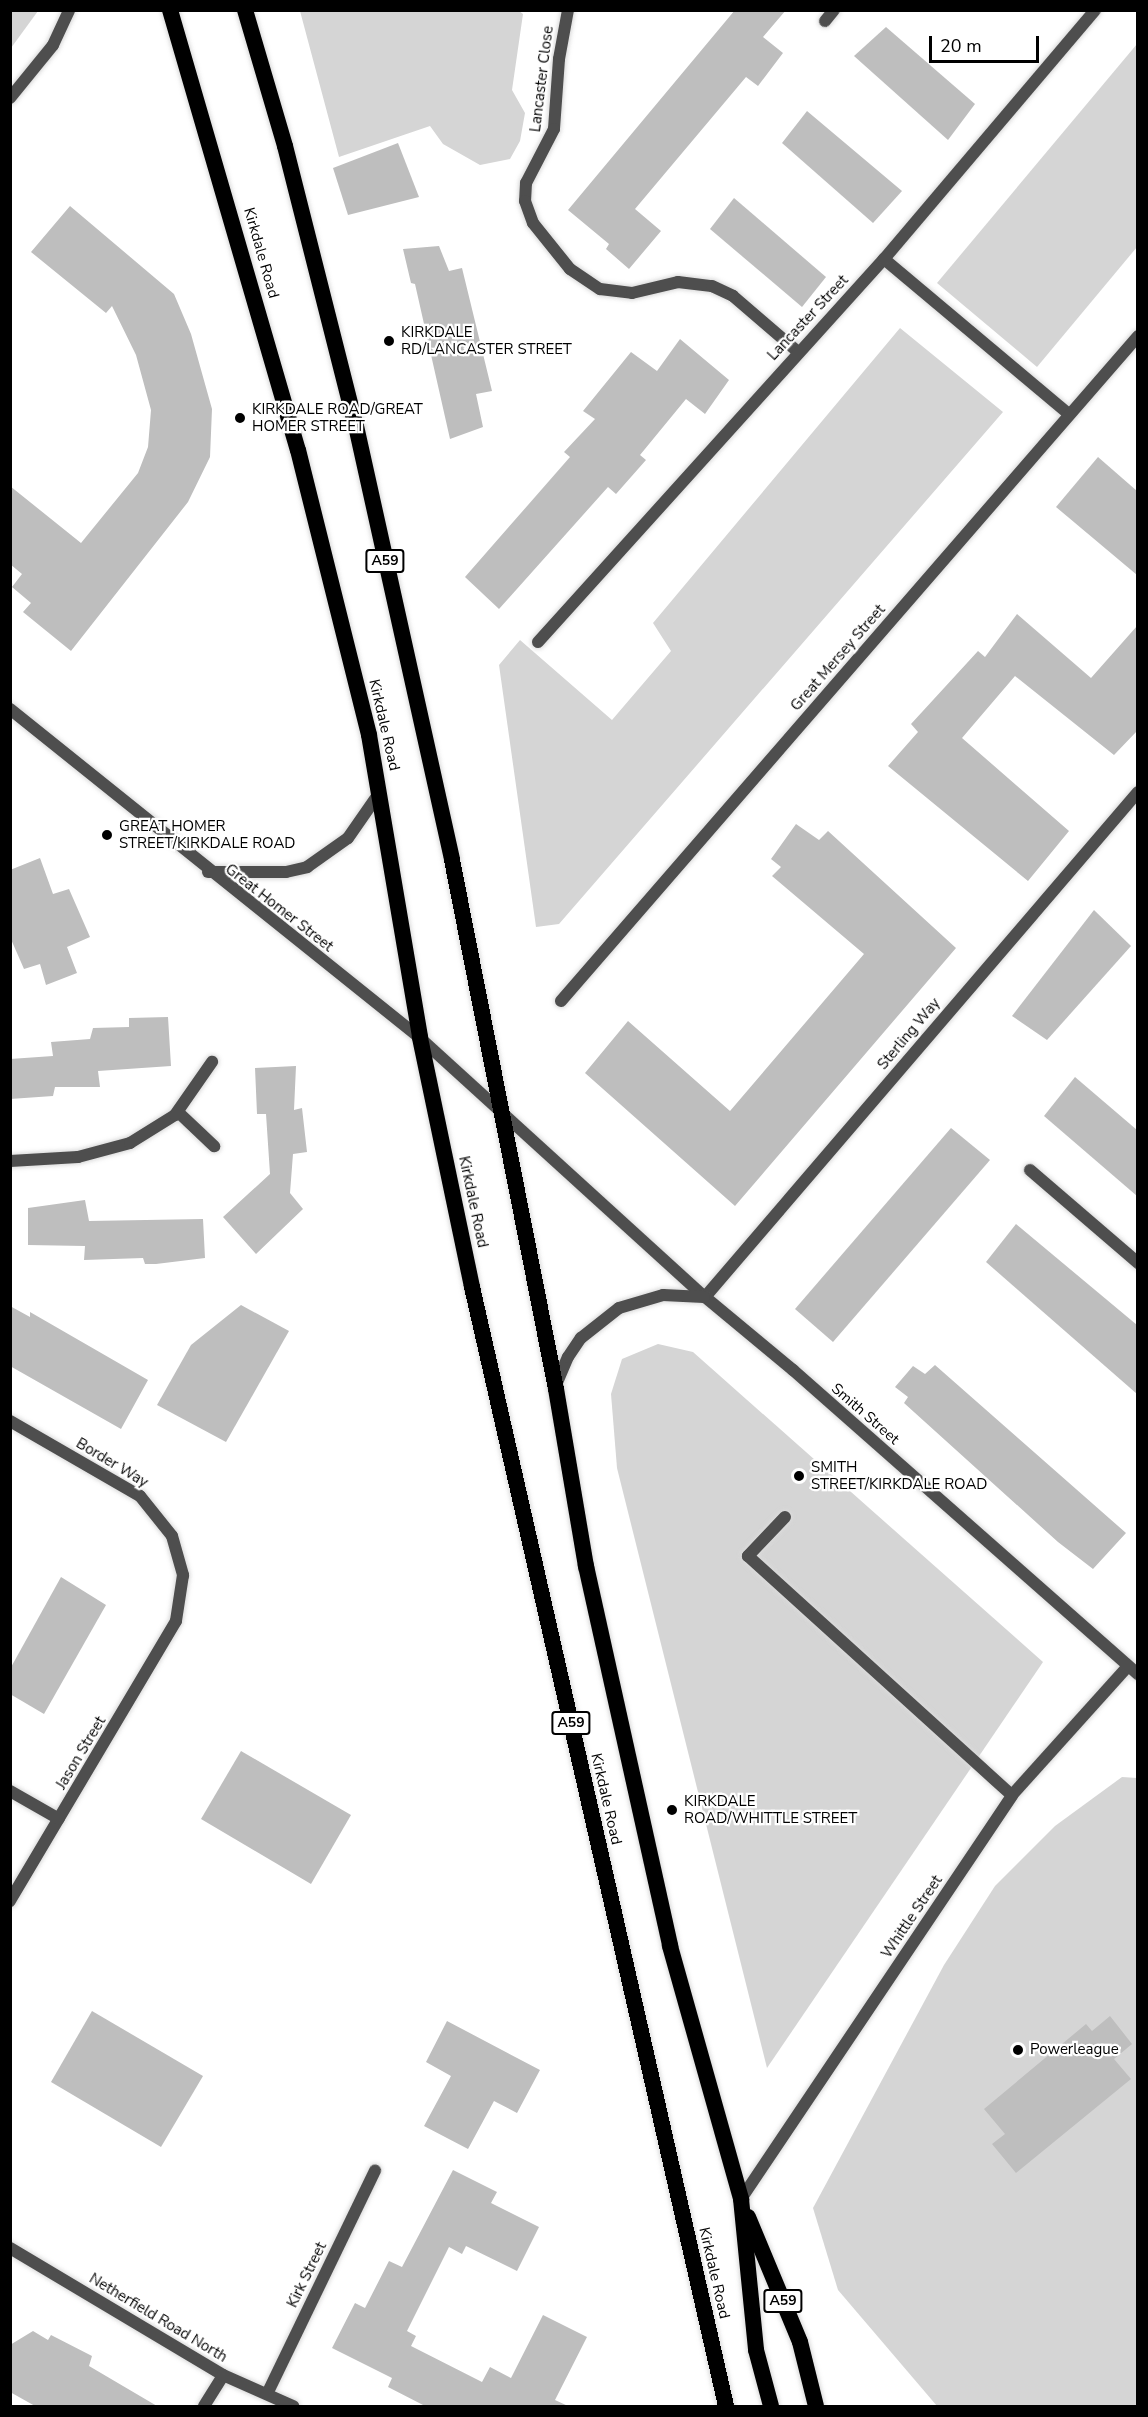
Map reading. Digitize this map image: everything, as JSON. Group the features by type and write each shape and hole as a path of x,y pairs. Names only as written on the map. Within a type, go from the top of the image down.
{"highway":[{"name":"Kirkdale Road","path":"170,10 298,450 380,792 420,1038 475,1299 726,2406"},
{"name":"Kirkdale Road","path":"245,10 285,146 356,426 452,860 556,1389 586,1566 670,1946 741,2199 756,2350 771,2406"},
{"name":"A59","path":"741,2199 800,2342 816,2406"}],"street":[{"path":"10,98 53,45 69,10"},
{"name":"Lancaster Close","path":"568,10 559,59 554,129 526,183 525,201 533,224 570,269 600,289 632,293 695,282 712,286 733,296 797,351"},
{"path":"825,21 834,10"},
{"name":"Lancaster Street","path":"538,642 797,351 884,259 1095,10"},
{"path":"884,259 1069,414"},
{"name":"Great Mersey Street","path":"561,1001 1137,336"},
{"name":"Great Homer Street","path":"10,709 208,872 420,1038 504,1116"},
{"path":"208,872 286,872 307,867 348,838 380,792"},
{"name":"Sterling Way","path":"705,1297 1137,792"},
{"path":"10,1161 47,1161 106,1151 130,1143 178,1112 213,1062"},
{"path":"178,1112 214,1146"},
{"name":"Smith Street","path":"504,1116 705,1297 793,1370 1133,1670"},
{"path":"1030,1170 1137,1263"},
{"path":"556,1389 568,1357 581,1338 619,1308 663,1295 705,1297"},
{"name":"Border Way","path":"10,1421 132,1491 154,1509 172,1536 183,1575 176,1621"},
{"path":"786,1516 748,1556 1012,1795"},
{"name":"Jason Street","path":"10,1901 176,1621"},
{"name":"Whittle Street","path":"741,2199 1012,1795 1133,1670"},
{"path":"10,1791 59,1819"},
{"name":"Kirk Street","path":"268,2392 375,2171"},
{"name":"Netherfield Road North","path":"10,2248 223,2374 268,2392 293,2406"},
{"path":"204,2406 223,2374"}],"shaded area":[{"path":"10,11 38,11 11,48"},
{"path":"300,11 519,11 523,14 512,90 525,113 520,141 510,159 480,165 443,144 430,126 339,157"},
{"path":"1137,44 1137,247 1037,367 937,283"},
{"path":"900,328 1003,412 559,924 536,927 499,665 520,640 612,720 671,651 653,623"},
{"path":"658,1344 693,1352 1043,1662 767,2068 617,1468 611,1394 622,1359"},
{"name":"Powerleague","path":"1122,1777 1137,1778 1137,2406 937,2406 838,2290 813,2208 944,1965 995,1886 1055,1826"}],"building":[{"path":"735,10 786,10 763,37 783,53 758,86 746,77 635,209 661,231 629,269 606,249 609,244 568,210"},
{"path":"886,27 975,104 948,140 854,56"},
{"path":"807,111 902,191 873,223 782,143"},
{"path":"398,143 419,197 348,215 333,168"},
{"path":"734,198 826,277 802,307 710,229"},
{"path":"70,206 174,294 191,334 212,409 210,457 188,502 71,651 23,612 31,603 12,587 22,574 10,564 10,486 81,543 138,473 148,447 151,410 136,355 112,306 106,313 31,252"},
{"path":"439,246 449,271 462,268 492,391 476,394 483,427 450,439 415,284 411,283 403,249"},
{"path":"680,339 729,380 705,414 686,399 640,455 646,460 616,494 608,487 499,609 465,577 570,457 564,452 595,419 583,411 631,352 657,371"},
{"path":"1098,457 1137,491 1137,575 1056,507"},
{"path":"1017,614 1091,678 1137,626 1137,731 1114,755 1015,676 962,738 1069,831 1028,881 888,766 918,732 911,724 978,651 985,657"},
{"path":"796,824 819,840 828,831 956,948 735,1206 585,1073 628,1021 730,1111 864,954 772,876 781,867 771,859"},
{"path":"40,858 53,894 69,889 90,937 67,947 77,973 46,985 40,964 24,969 10,937 10,870"},
{"path":"1094,910 1131,946 1047,1040 1012,1016"},
{"path":"168,1017 171,1066 98,1071 100,1087 55,1087 53,1096 10,1099 10,1059 53,1056 51,1042 90,1039 93,1028 129,1027 129,1018"},
{"path":"296,1066 294,1110 302,1108 307,1152 293,1154 290,1193 303,1209 256,1254 223,1217 270,1174 266,1114 257,1114 255,1068"},
{"path":"1075,1077 1137,1130 1137,1196 1044,1116"},
{"path":"951,1128 990,1160 833,1342 795,1309"},
{"path":"85,1200 89,1221 203,1219 205,1258 156,1264 145,1264 143,1258 84,1260 85,1246 28,1245 28,1208"},
{"path":"1016,1224 1137,1325 1137,1394 986,1262"},
{"path":"241,1305 289,1331 226,1442 157,1405 191,1345"},
{"path":"10,1306 30,1317 30,1312 148,1380 121,1429 10,1366"},
{"path":"935,1365 1126,1533 1093,1569 1058,1542 904,1403 908,1397 895,1387 913,1366 925,1374"},
{"path":"61,1577 106,1605 44,1714 10,1694 10,1669"},
{"path":"241,1751 351,1815 311,1884 201,1819"},
{"path":"92,2011 203,2076 161,2147 51,2082"},
{"path":"1110,2016 1132,2044 1114,2059 1131,2079 1016,2173 992,2144 1005,2134 984,2109 1086,2024 1092,2031"},
{"path":"447,2021 540,2070 517,2113 494,2101 468,2149 424,2126 451,2076 426,2062"},
{"path":"453,2170 497,2192 491,2203 539,2227 517,2271 466,2246 462,2254 449,2247 407,2331 416,2336 411,2346 482,2382 490,2367 511,2378 543,2315 587,2337 555,2400 568,2406 425,2406 388,2387 392,2378 332,2348 355,2303 365,2308 389,2261 402,2267"},
{"path":"33,2331 48,2340 51,2335 92,2356 89,2366 157,2406 35,2406 10,2392 10,2345"}],"place":[{"name":"KIRKDALE RD/LANCASTER STREET","path":"389,341"},
{"name":"KIRKDALE ROAD/GREAT HOMER STREET","path":"240,418"},
{"name":"GREAT HOMER STREET/KIRKDALE ROAD","path":"107,835"},
{"name":"SMITH STREET/KIRKDALE ROAD","path":"799,1476"},
{"name":"KIRKDALE ROAD/WHITTLE STREET","path":"672,1810"},
{"name":"Powerleague","path":"1018,2050"}]}
